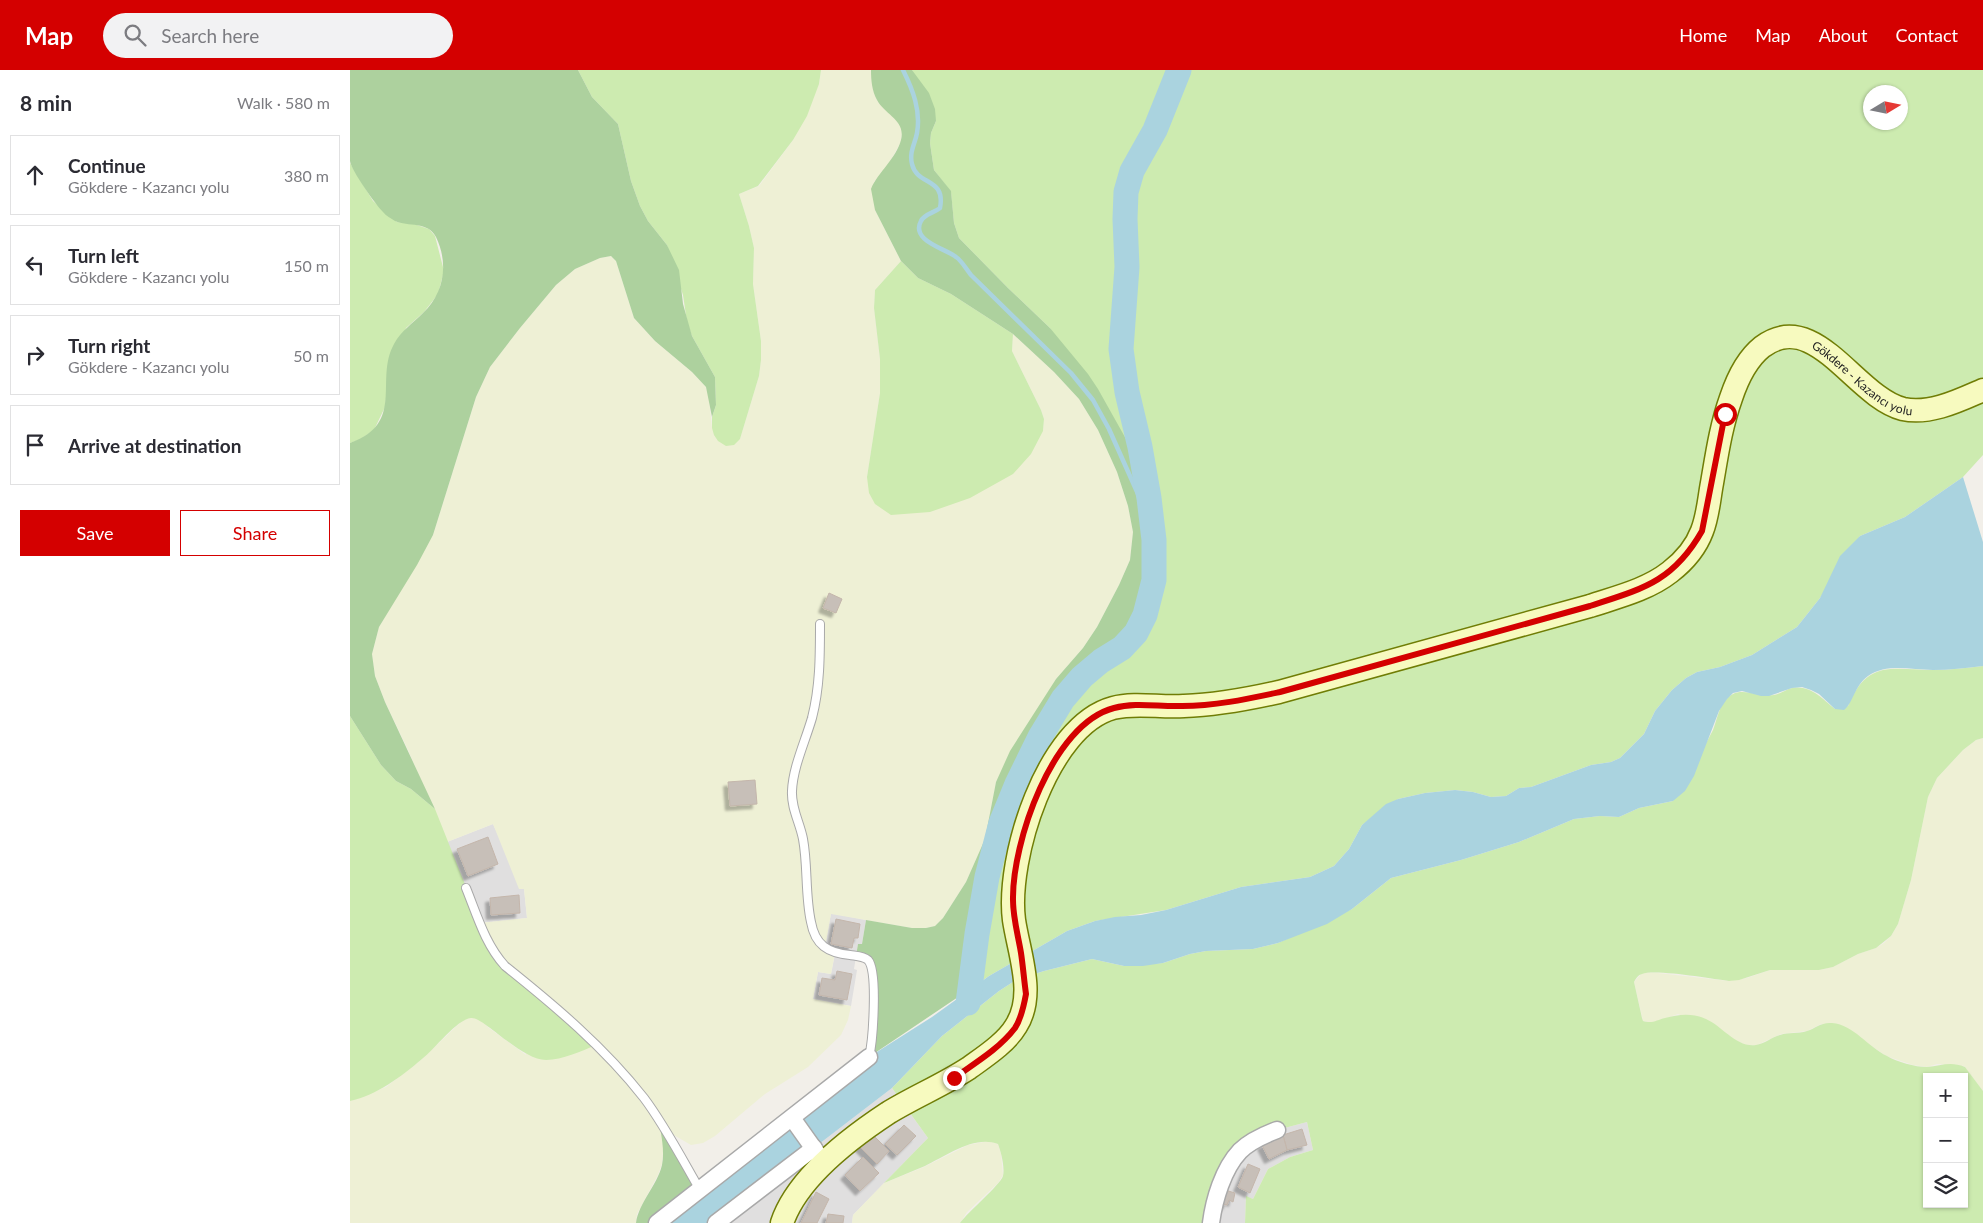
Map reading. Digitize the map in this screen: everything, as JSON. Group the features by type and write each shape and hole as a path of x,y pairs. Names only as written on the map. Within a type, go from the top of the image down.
{"street":[{"name":"Gökdere - Kazancı yolu","path":"782,1223 816,1151 864,1130 889,1113 954,1078 1000,1043 1016,1027 1026,994 1013,899 1018,851 1026,824 1042,784 1059,755 1085,722 1112,708 1214,704 1280,692 1590,606 1628,594 1652,583 1669,573 1682,562 1693,548 1702,531 1719,441 1734,388 1753,356 1772,341 1794,337 1818,345 1869,390 1886,401 1904,409 1921,410 1940,406 1983,390"},
{"path":"657,1223 795,1121 869,1058"},
{"path":"716,1223 816,1151 795,1121"},
{"path":"1212,1223 1216,1201 1235,1158 1250,1143 1277,1130"}],"lane":[{"path":"820,624 818,690 793,783 792,800 803,838 807,899 814,933 820,943 831,952 864,958 872,968 874,1008 869,1058"},
{"path":"466,888 488,942 497,957 505,966 583,1030 614,1063 644,1099 659,1121 700,1190"}],"shaded area":[{"path":"493,824 524,889 527,918 480,923 447,842"},
{"path":"831,913 866,920 862,944 858,944 854,969 857,970 851,1006 813,999 818,972 831,974 835,954 825,948"},
{"path":"892,1088 928,1138 853,1215 852,1223 716,1223"},
{"path":"1307,1122 1313,1150 1290,1157 1268,1169 1253,1199 1246,1197 1245,1223 1211,1223 1231,1163 1277,1130"}],"green space":[{"path":"350,70 578,70 592,97 618,124 631,181 640,206 648,221 667,245 679,270 683,304 692,336 715,377 716,405 712,417 706,387 692,372 655,341 634,318 616,261 611,256 600,258 575,269 556,285 490,367 476,397 433,535 379,627 372,654 375,676 385,702 435,809 411,789 396,781 381,765 350,716 350,443 367,434 378,424 386,399 389,358 394,344 436,296 440,287 443,268 440,247 432,232 423,226 400,223 386,215 364,187 351,165"},
{"path":"578,70 821,70 819,84 807,116 793,140 758,186 739,194 754,248 753,284 761,341 761,360 759,376 740,439 734,445 726,446 718,441 714,435 712,417 716,405 715,377 692,336 687,322 683,295 667,245 648,221 640,206 631,181 618,124 592,97"},
{"path":"821,70 871,70 873,90 878,102 895,118 902,132 901,142 887,167 874,182 875,210 901,261 875,290 874,308 880,359 880,393 867,477 1043,431 1044,419 1041,410 1012,351 1013,334 1054,372 1079,399 1098,430 1117,472 1128,506 1133,532 1130,560 1097,627 1083,648 1056,679 996,782 985,839 966,882 943,918 935,926 912,928 831,914 825,947 835,953 831,974 818,972 813,999 851,1006 848,1020 841,1035 808,1067 765,1094 715,1136 703,1143 691,1145 665,1130 662,1164 637,1214 636,1223 350,1223 350,1101 386,1087 422,1059 463,1020 472,1017 479,1019 526,1055 505,966 480,923 527,918 524,889 519,889 493,824 447,842 375,676 372,654 379,627 433,535 476,397 490,367 556,285 575,269 600,258 611,256 616,261 634,318 655,341 692,372 706,387 712,428 740,439 759,376 761,341 753,284 754,248 739,194 759,186 793,140 819,84"},
{"path":"871,70 912,70 929,93 935,109 936,121 931,133 930,143 934,170 951,191 954,223 959,238 1050,328 1088,374 1126,439 1154,540 1154,580 1145,615 1136,633 1122,648 1101,661 1082,677 1063,699 1040,737 1017,784 1001,823 987,877 970,989 869,1057 871,965 856,956 858,944 862,944 866,920 912,928 926,928 935,926 943,918 966,882 985,839 996,782 1010,751 1056,679 1083,648 1097,627 1130,560 1133,532 1128,506 1117,472 1098,430 1079,399 1054,372 1013,334 951,294 918,278 901,261 875,210 871,189 899,147 902,133 898,123 875,97"},
{"path":"912,70 1983,70 1983,455 1963,477 1905,517 1860,536 1820,598 1797,627 1752,655 1720,667 1697,672 1686,678 1672,690 1655,711 1644,734 1620,758 1611,762 1591,765 1531,787 1519,788 1506,796 1491,797 1455,790 1425,793 1398,799 1362,825 1349,849 1334,866 1310,877 1241,887 1166,910 1095,921 1067,931 970,989 985,883 995,842 1012,795 1043,733 1067,694 1091,669 1122,648 1154,540 1050,328 959,238 954,223 951,192 934,170 930,143 931,133 936,121"},
{"path":"350,163 373,201 397,222 414,224 429,229 435,236 444,271 438,294 424,312 406,328 387,390 385,407 374,430 359,440 350,443"},
{"path":"901,261 918,278 951,294 1013,334 1012,351 1044,419 1043,431 1031,454 1013,474 970,498 930,512 891,515 875,504 869,493 867,477 880,393 880,359 874,308 875,290"},
{"path":"1983,666 1983,738 1976,740 1963,750 1937,778 1928,797 1911,880 1898,924 1891,936 1876,948 1858,954 1833,967 1819,970 1770,970 1739,980 1729,981 1671,973 1649,973 1639,975 1634,982 1643,1021 1646,1022 1681,1015 1696,1016 1712,1022 1736,1040 1749,1045 1756,1045 1780,1035 1804,1032 1822,1024 1832,1023 1847,1028 1880,1052 1901,1062 1922,1067 1950,1064 1965,1067 1983,1091 1983,1223 1245,1223 1246,1196 1253,1199 1268,1169 1290,1157 1313,1150 1307,1122 1277,1130 1239,1152 1211,1223 960,1223 996,1186 1003,1176 1003,1164 998,1144 989,1142 970,1144 884,1183 928,1138 892,1088 942,1036 1016,980 1092,959 1124,966 1163,963 1206,951 1253,949 1278,943 1352,909 1391,878 1461,860 1519,842 1574,819 1600,816 1619,817 1639,808 1673,801 1704,748 1722,705 1728,697 1737,692 1774,695 1792,688 1805,688 1815,693 1835,709 1848,706 1855,691 1863,681 1881,670 1958,669"},
{"path":"350,716 381,765 396,781 411,789 435,809 488,942 497,957 597,1045 559,1058 546,1060 536,1058 514,1046 477,1019 471,1018 459,1024 427,1055 397,1079 379,1090 350,1101"},
{"path":"1983,738 1983,1091 1964,1066 1937,1064 1927,1067 1913,1065 1886,1056 1842,1026 1821,1024 1807,1031 1781,1034 1757,1045 1746,1045 1678,1014 1653,1023 1643,1021 1634,982 1642,973 1729,981 1747,978 1770,970 1819,970 1833,967 1884,943 1898,924 1911,880 1928,797 1937,778 1963,750 1976,740"},
{"path":"659,1121 700,1190 657,1223 636,1223 641,1208 660,1173 662,1165 663,1148"},
{"path":"989,1141 998,1144 1003,1175 998,1183 967,1212 960,1223 852,1223 853,1215 884,1183 924,1167 968,1145"}],"water":[{"path":"1963,477 1983,542 1983,666 1939,670 1891,668 1875,672 1863,680 1844,710 1835,709 1819,694 1802,687 1792,688 1769,696 1742,691 1733,693 1719,711 1694,776 1685,791 1673,801 1639,808 1619,817 1600,816 1574,819 1519,842 1461,860 1391,878 1352,909 1327,924 1278,943 1253,949 1206,951 1163,963 1143,966 1124,966 1092,959 1016,980 942,1036 892,1088 716,1223 657,1223 869,1057 932,1017 989,976 1067,931 1095,921 1166,910 1241,887 1310,877 1334,866 1349,849 1362,825 1386,804 1398,799 1425,793 1455,790 1491,797 1506,796 1519,788 1531,787 1591,765 1611,762 1620,758 1644,734 1655,711 1672,690 1686,678 1697,672 1720,667 1752,655 1797,627 1820,598 1840,556 1860,536 1905,517"}],"building":[{"path":"829,593 842,599 836,613 823,608"},
{"path":"755,780 757,804 730,806 728,782"},
{"path":"488,837 498,864 468,876 457,849"},
{"path":"519,895 520,913 491,915 490,898"},
{"path":"836,919 860,924 858,938 854,938 852,948 831,944"},
{"path":"837,971 852,974 847,1000 819,995 822,978 835,980"},
{"path":"904,1125 916,1136 897,1155 885,1144"},
{"path":"1302,1129 1307,1145 1287,1150 1283,1135"},
{"path":"872,1134 889,1151 877,1164 859,1146"},
{"path":"1283,1135 1287,1150 1269,1159 1262,1145"},
{"path":"863,1157 879,1173 860,1191 845,1175"},
{"path":"1248,1164 1260,1169 1250,1193 1238,1187"},
{"path":"1225,1190 1235,1193 1233,1202 1229,1200 1227,1205 1221,1204"},
{"path":"816,1192 829,1199 817,1223 801,1223"},
{"path":"828,1214 844,1216 843,1223 826,1223"}],"waterway":[{"path":"903,70 913,93 918,117 917,133 911,156 912,164 919,176 935,186 941,198 940,208 924,217 921,221 919,228 921,234 925,239 958,259 971,275 1071,373 1093,400 1109,429 1138,494 1154,540"},
{"path":"968,1003 987,877 1001,823 1017,784 1040,737 1063,699 1082,677 1101,661 1122,648 1136,633 1145,615 1154,580 1154,540 1149,498 1140,447 1127,392 1121,349 1127,267 1126,192 1132,171 1155,130 1179,70"}],"route":[{"path":"954,1078 1000,1043 1016,1027 1023,1008 1026,994 1021,952 1014,920 1013,899 1018,851 1026,824 1042,784 1072,736 1085,722 1099,713 1112,708 1147,705 1182,706 1214,704 1280,692 1590,606 1628,594 1652,583 1669,573 1682,562 1693,548 1702,531 1725,414"}]}
